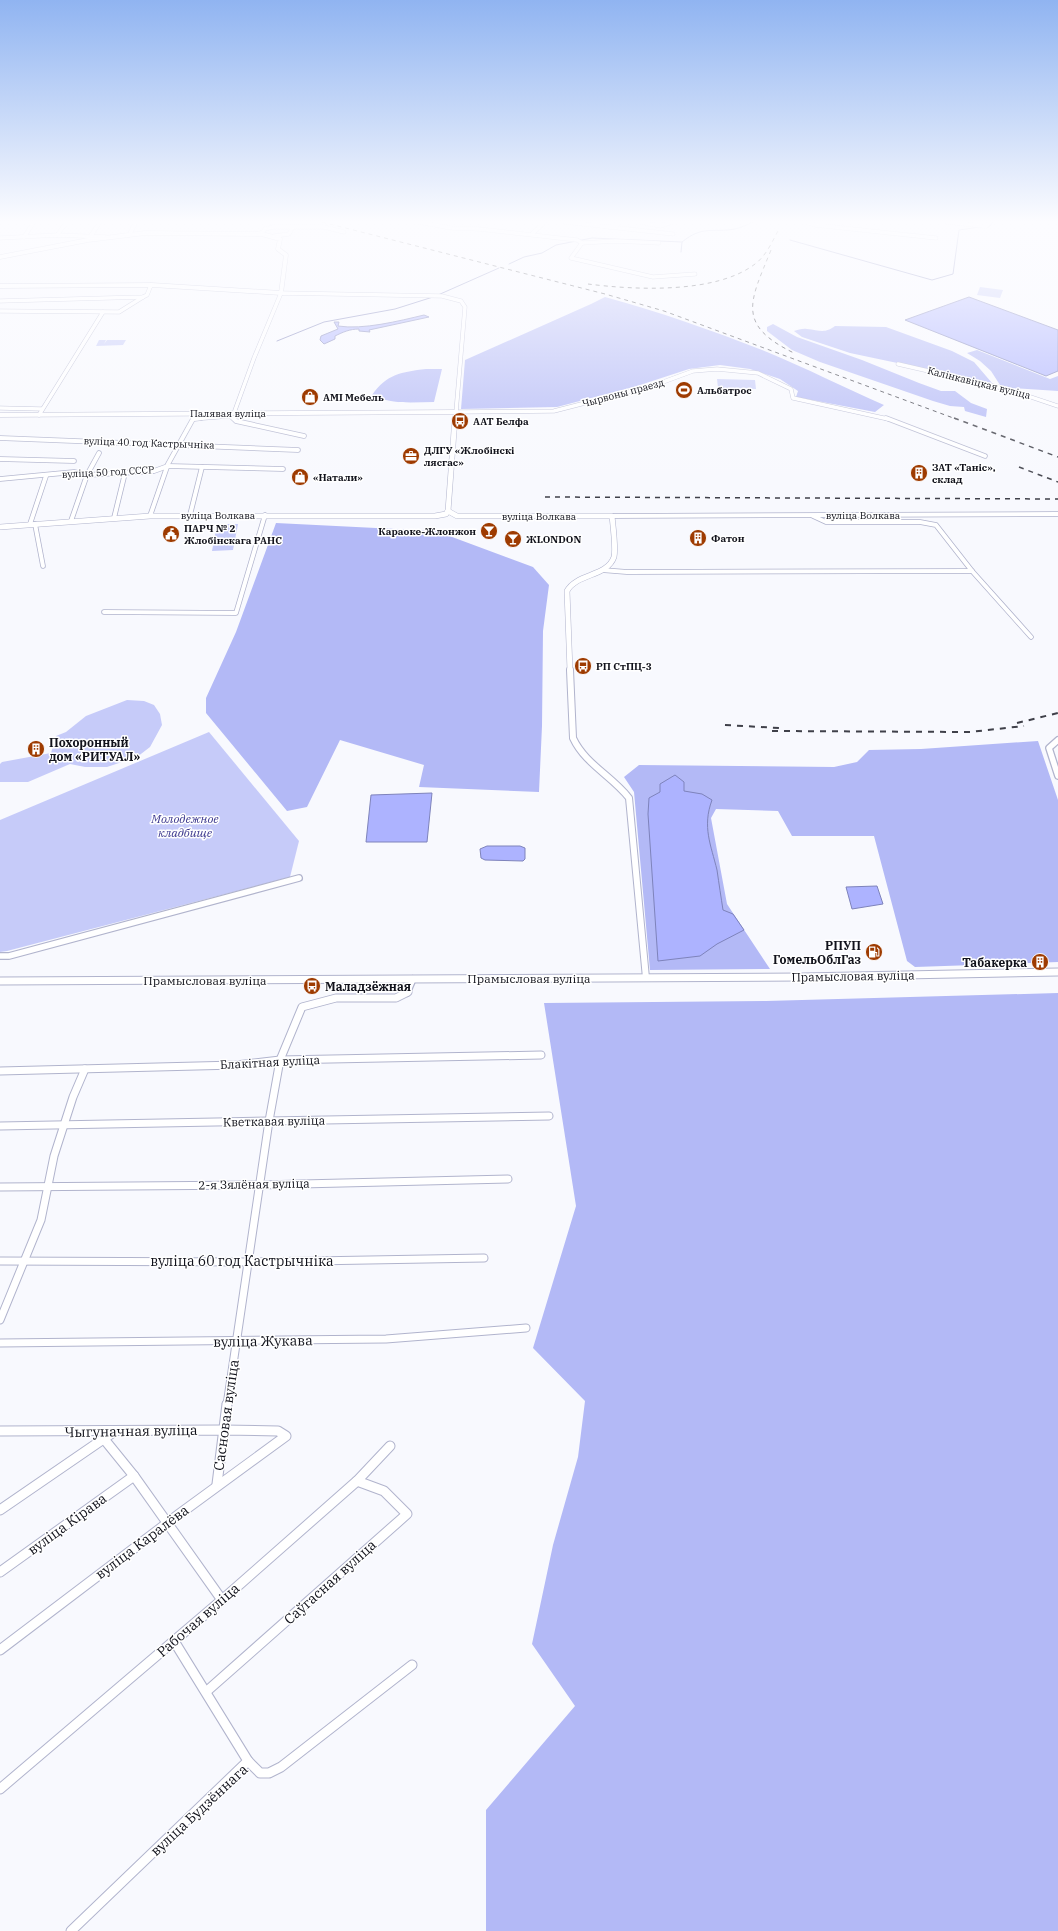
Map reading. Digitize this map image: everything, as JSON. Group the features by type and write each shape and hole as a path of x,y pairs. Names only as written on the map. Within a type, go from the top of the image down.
{"main road":[{"name":"Прамысловая вуліца","path":"0,981 646,978 1058,972"}],"street":[{"path":"39,415 103,312"},
{"path":"232,414 274,312"},
{"path":"448,512 465,312"},
{"name":"Калінкавіцкая вуліца","path":"898,364 1008,389 1058,406"},
{"name":"Чырвоны праезд","path":"456,412 554,411 656,385 693,371 717,369 741,370 776,380 791,389 793,398 885,418 985,456"},
{"path":"0,408 42,409"},
{"name":"Палявая вуліца","path":"0,415 456,412"},
{"path":"232,414 236,421 304,436"},
{"path":"168,466 193,419 232,414"},
{"name":"вуліца 40 год Кастрычніка","path":"0,438 179,444 298,450"},
{"path":"71,522 87,475 99,454"},
{"path":"0,459 74,461"},
{"name":"вуліца 50 год СССР","path":"150,516 168,466"},
{"name":"вуліца 50 год СССР","path":"0,479 46,476 74,472 87,475 115,472 125,474 154,471 168,466 283,469"},
{"path":"190,515 195,490 202,467"},
{"path":"114,518 125,474"},
{"path":"43,566 33,524 46,476"},
{"name":"вуліца Волкава","path":"0,527 114,518 190,515 435,516 446,514 448,512 457,516 1058,514"},
{"path":"104,612 236,613 265,515"},
{"path":"612,516 614,556 612,561 602,570 575,581 569,585 567,591 573,738 579,751 585,758 618,783 629,798 646,978"},
{"path":"811,516 826,522 920,522 931,524 939,528 972,571 1031,637"},
{"path":"602,570 627,572 972,571"},
{"path":"1058,740 1049,748 1058,776"},
{"path":"0,956 9,956 299,878"},
{"name":"Сасновая вуліца","path":"217,1484 236,1341 269,1122 280,1060 302,1007 315,1002 335,999 396,998 406,996 409,992 413,979"},
{"name":"Блакітная вуліца","path":"0,1072 236,1065 280,1060 541,1054"},
{"path":"0,1320 41,1220 54,1156 63,1126 85,1069"},
{"name":"Кветкавая вуліца","path":"0,1126 549,1116"},
{"name":"2-я Зялёная вуліца","path":"0,1187 260,1185 508,1179"},
{"name":"вуліца 60 год Кастрычніка","path":"0,1261 248,1262 484,1258"},
{"name":"вуліца Жукава","path":"0,1343 386,1340 526,1328"},
{"name":"Чыгуначная вуліца","path":"0,1431 223,1430 278,1431 286,1436"},
{"path":"0,1510 115,1431"},
{"name":"вуліца Каралёва","path":"0,1650 168,1523 217,1484 286,1436"},
{"path":"104,1440 134,1476 222,1600"},
{"name":"Рабочая вуліца","path":"0,1789 222,1600 357,1481 390,1446"},
{"name":"вуліца Кірава","path":"0,1572 134,1476"},
{"name":"Саўгасная вуліца","path":"207,1691 407,1514 384,1491 357,1481"},
{"path":"174,1641 207,1691 248,1761"},
{"name":"вуліца Будзённага","path":"71,1931 248,1761 260,1773 269,1773 281,1767 412,1665"}],"green space":[{"path":"99,340 106,340 104,344 107,340 126,340 123,345 96,346"},
{"path":"717,379 755,380 756,389 718,388"},
{"path":"217,524 238,524 233,550 212,551"},
{"path":"127,700 144,701 154,705 160,714 162,725 150,747 137,757 107,767 85,767 70,764 28,782 0,782 0,764 2,762 51,753 56,736 66,732 86,716"},
{"name":"Молодежное кладбище","path":"209,732 299,841 290,877 0,952 0,820"}],"shaded area":[{"path":"573,312 656,312 707,329 767,352 884,405 875,412 796,397 798,391 780,379 750,369 720,365 689,369 637,386 557,407 461,409 465,360"},
{"path":"927,312 1010,312 1058,330 1058,371 1046,376 905,320"},
{"path":"424,315 429,317 369,330 370,332 359,331 359,329 350,330 335,336 335,339 324,344 320,340 321,336 338,329 334,322 339,322 338,326 358,327 404,320"},
{"path":"773,324 797,337 862,360 919,383 941,391 955,391 971,403 987,409 986,417 965,411 964,407 950,406 933,401 820,362 792,350 767,331 767,327"},
{"path":"835,326 886,327 952,351 974,362 992,383 850,353 802,337 794,331 804,329 825,331"},
{"path":"977,350 1050,379 1058,376 1058,391 1012,388 1000,385 991,371 980,361 967,353"},
{"path":"442,369 434,402 395,402 372,395 383,382 395,375 409,371"},
{"path":"276,523 436,531 533,567 549,585 543,631 542,726 539,792 419,787 424,765 340,740 307,807 287,811 206,713 206,698 236,632"},
{"path":"1038,741 1058,800 1058,962 915,967 907,961 874,836 792,836 778,811 716,809 711,818 727,904 770,969 650,970 634,792 624,777 639,765 834,767 857,762 869,750 921,749"},
{"path":"675,775 684,782 684,791 702,794 712,800 708,819 708,836 717,870 723,910 733,914 744,930 717,944 700,956 658,961 648,814 649,798 660,792 660,784"},
{"path":"432,793 427,842 366,842 371,795"},
{"path":"487,846 520,846 525,848 525,859 523,861 485,860 481,858 480,849"},
{"path":"877,886 883,904 852,909 846,887"},
{"path":"1058,993 1058,1931 486,1931 486,1810 575,1706 532,1644 553,1545 578,1457 585,1401 533,1348 576,1206 544,1003 766,1001"}],"waterway":[{"path":"277,341 324,322 378,312"}],"railway":[{"path":"667,312 956,419"},
{"path":"753,312 756,322 763,333 796,354"},
{"path":"954,418 1058,457"},
{"path":"1019,467 1058,482"},
{"path":"545,497 1058,499"},
{"path":"1017,723 1058,713"},
{"path":"725,725 779,728"},
{"path":"772,731 970,732 1024,726"}],"place":[{"name":"Альбатрос","path":"684,390"},
{"name":"AMI Мебель","path":"310,397"},
{"name":"ААТ Белфа","path":"460,421"},
{"name":"ДЛГУ «Жлобінскі лясгас»","path":"411,456"},
{"name":"ЗАТ «Таніс», склад","path":"919,473"},
{"name":"«Натали»","path":"300,477"},
{"name":"Караоке-Жлонжон","path":"489,531"},
{"name":"ПАРЧ № 2 Жлобінскага РАНС","path":"171,534"},
{"name":"Фатон","path":"698,538"},
{"name":"ЖLONDON","path":"513,539"},
{"name":"РП СтПЦ-3","path":"583,666"},
{"name":"Похоронный дом «РИТУАЛ»","path":"36,749"},
{"name":"РПУП ГомельОблГаз","path":"874,952"},
{"name":"Табакерка","path":"1040,962"},
{"name":"Маладзёжная","path":"312,986"}]}
